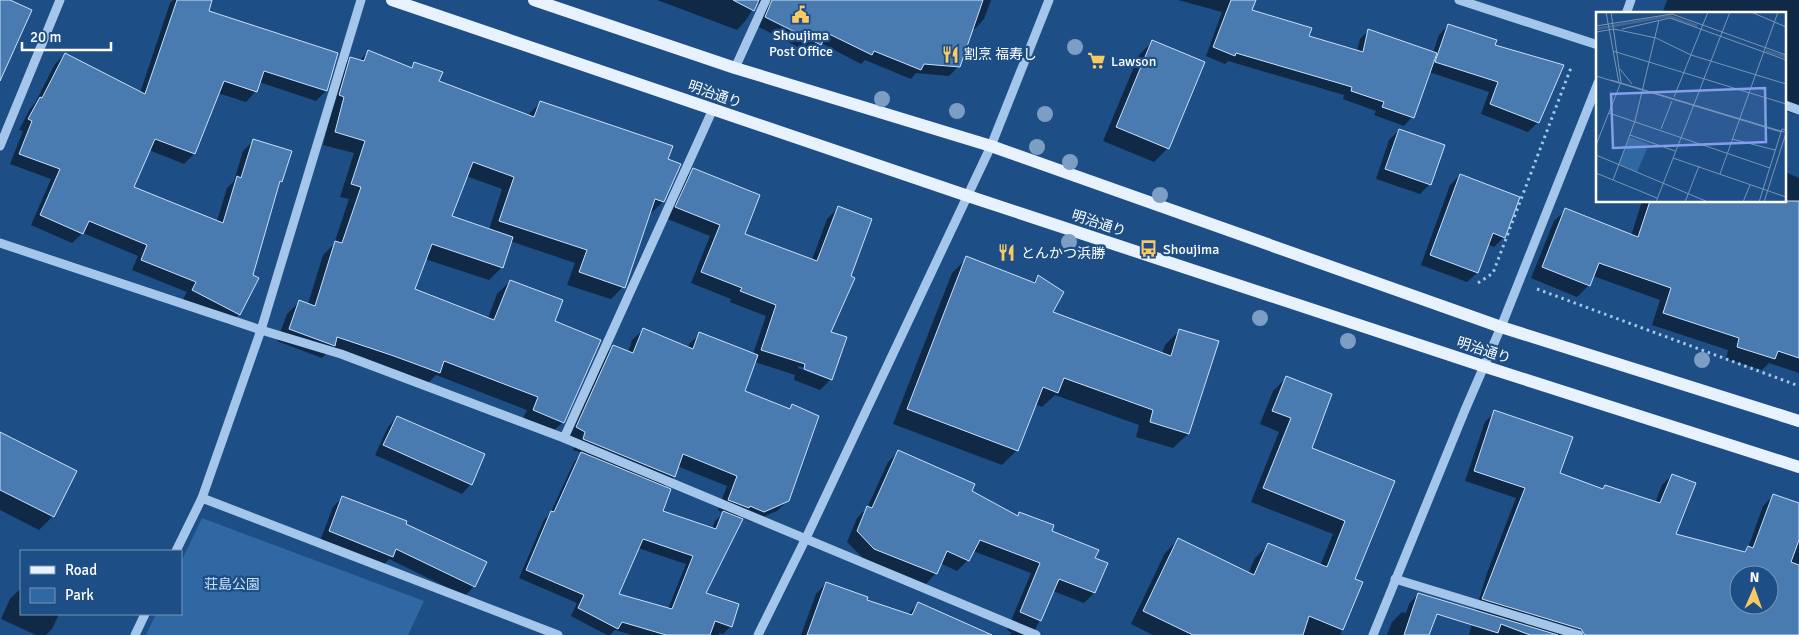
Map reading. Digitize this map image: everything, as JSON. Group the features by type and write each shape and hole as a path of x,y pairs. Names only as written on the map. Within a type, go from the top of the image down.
{"main road":[{"name":"明治通り","path":"392,0 968,196 1484,366 1799,467"},
{"name":"明治通り","path":"534,0 735,68 991,146 1501,327 1799,421"}],"street":[{"path":"0,146 60,0"},
{"path":"176,550 202,498 261,330 361,0"},
{"path":"735,68 766,0"},
{"path":"758,635 806,538 991,146 1049,0"},
{"path":"1459,0 1596,44"},
{"path":"1627,12 1631,0"},
{"path":"1373,635 1501,327 1596,88"},
{"path":"1786,105 1799,110"},
{"path":"564,438 713,109"},
{"path":"0,243 261,330 341,354 564,438 1036,635"},
{"path":"202,498 558,635"},
{"path":"1395,579 1579,635"},
{"path":"135,635 145,615"}],"path":[{"path":"1478,283 1493,273 1572,65"},
{"path":"1537,289 1799,386"}],"green space":[{"name":"荘島公園","path":"202,518 424,601 408,635 146,635 156,615 182,615 182,560"}],"building":[{"path":"0,0 10,0 32,10 0,81"},
{"path":"177,0 212,0 209,11 338,53 327,91 264,71 257,92 224,81 195,154 155,139 134,187 223,223 237,176 241,178 253,139 292,151 282,182 280,181 253,275 259,278 240,315 192,290 196,282 141,260 147,245 89,221 83,234 40,215 60,169 19,154 32,121 28,119 40,97 42,98 65,53 145,94"},
{"path":"733,0 759,0 754,11"},
{"path":"772,0 983,0 960,67 924,64 921,70 874,51 872,55 827,33 821,45 765,17"},
{"path":"1231,0 1256,0 1252,10 1312,28 1309,36 1363,52 1368,29 1437,53 1414,118 1382,107 1384,102 1351,91 1352,87 1236,53 1235,56 1213,47"},
{"path":"1448,24 1497,40 1495,45 1564,65 1539,123 1490,104 1498,82 1435,62"},
{"path":"1152,40 1205,62 1169,149 1116,127"},
{"path":"368,50 412,68 414,62 443,72 439,81 534,117 540,101 673,146 668,159 681,164 664,202 655,199 625,288 579,272 587,250 499,221 514,177 473,162 452,216 513,237 503,268 432,244 415,289 494,320 510,280 563,300 555,321 601,340 564,423 533,410 538,397 444,361 440,373 337,337 335,346 289,329 299,300 315,306 335,241 342,243 361,187 351,184 365,141 335,132 344,97 339,95 350,57 364,61"},
{"path":"1399,129 1445,145 1431,185 1385,169"},
{"path":"693,168 760,195 745,234 817,261 838,206 872,219 851,276 855,278 831,332 847,337 832,380 804,369 805,364 761,350 776,305 740,291 742,288 701,272 720,225 675,207"},
{"path":"1460,174 1520,197 1505,238 1493,233 1478,273 1430,255"},
{"path":"1799,201 1799,358 1778,351 1775,359 1737,347 1739,338 1663,313 1671,288 1599,263 1590,286 1542,267 1565,208 1638,237 1650,202"},
{"path":"966,256 1035,283 1038,275 1064,292 1053,312 1171,356 1179,329 1219,341 1189,434 1150,422 1153,410 1064,378 1058,393 1043,387 1018,451 907,409"},
{"path":"643,328 693,349 699,332 758,355 745,391 790,409 792,404 819,416 789,501 764,512 750,506 749,508 728,500 737,476 683,454 675,477 583,439 585,432 576,427 613,345 633,353"},
{"path":"1286,376 1332,394 1312,448 1395,481 1355,579 1363,582 1343,630 1309,616 1303,635 1193,635 1143,611 1178,538 1254,575 1268,543 1327,567 1345,521 1263,488 1291,418 1272,411"},
{"path":"1494,410 1573,437 1560,473 1603,489 1605,485 1660,503 1672,474 1696,483 1676,534 1745,552 1748,546 1753,548 1773,494 1799,503 1799,540 1791,562 1799,565 1799,635 1585,635 1581,629 1482,599 1525,488 1474,471"},
{"path":"397,416 485,454 472,485 383,445"},
{"path":"0,432 77,471 54,517 0,490"},
{"path":"898,450 975,484 972,491 1018,516 1019,512 1054,525 1052,531 1099,550 1095,558 1108,563 1095,593 1059,579 1041,621 1020,612 1040,563 980,540 969,561 947,551 937,574 874,549 857,531 867,506 872,508"},
{"path":"581,452 671,489 663,511 716,529 723,511 743,519 706,593 739,604 732,627 715,621 710,635 666,635 622,622 618,629 578,608 584,595 526,570 551,511 554,512","holes":["643,539 693,556 672,609 619,594"]},
{"path":"342,496 407,521 406,524 487,562 475,587 396,549 393,557 329,531"},
{"path":"826,582 868,597 867,600 912,615 918,602 992,635 807,635"},
{"path":"1418,593 1558,635 1530,635 1501,624 1498,633 1437,614 1429,635 1404,635"}],"place":[{"name":"Shoujima Post Office","path":"801,15"},
{"name":"割烹 福寿し","path":"950,54"},
{"name":"Lawson","path":"1097,61"},
{"name":"Shoujima","path":"1149,249"},
{"name":"とんかつ浜勝","path":"1007,253"}]}
